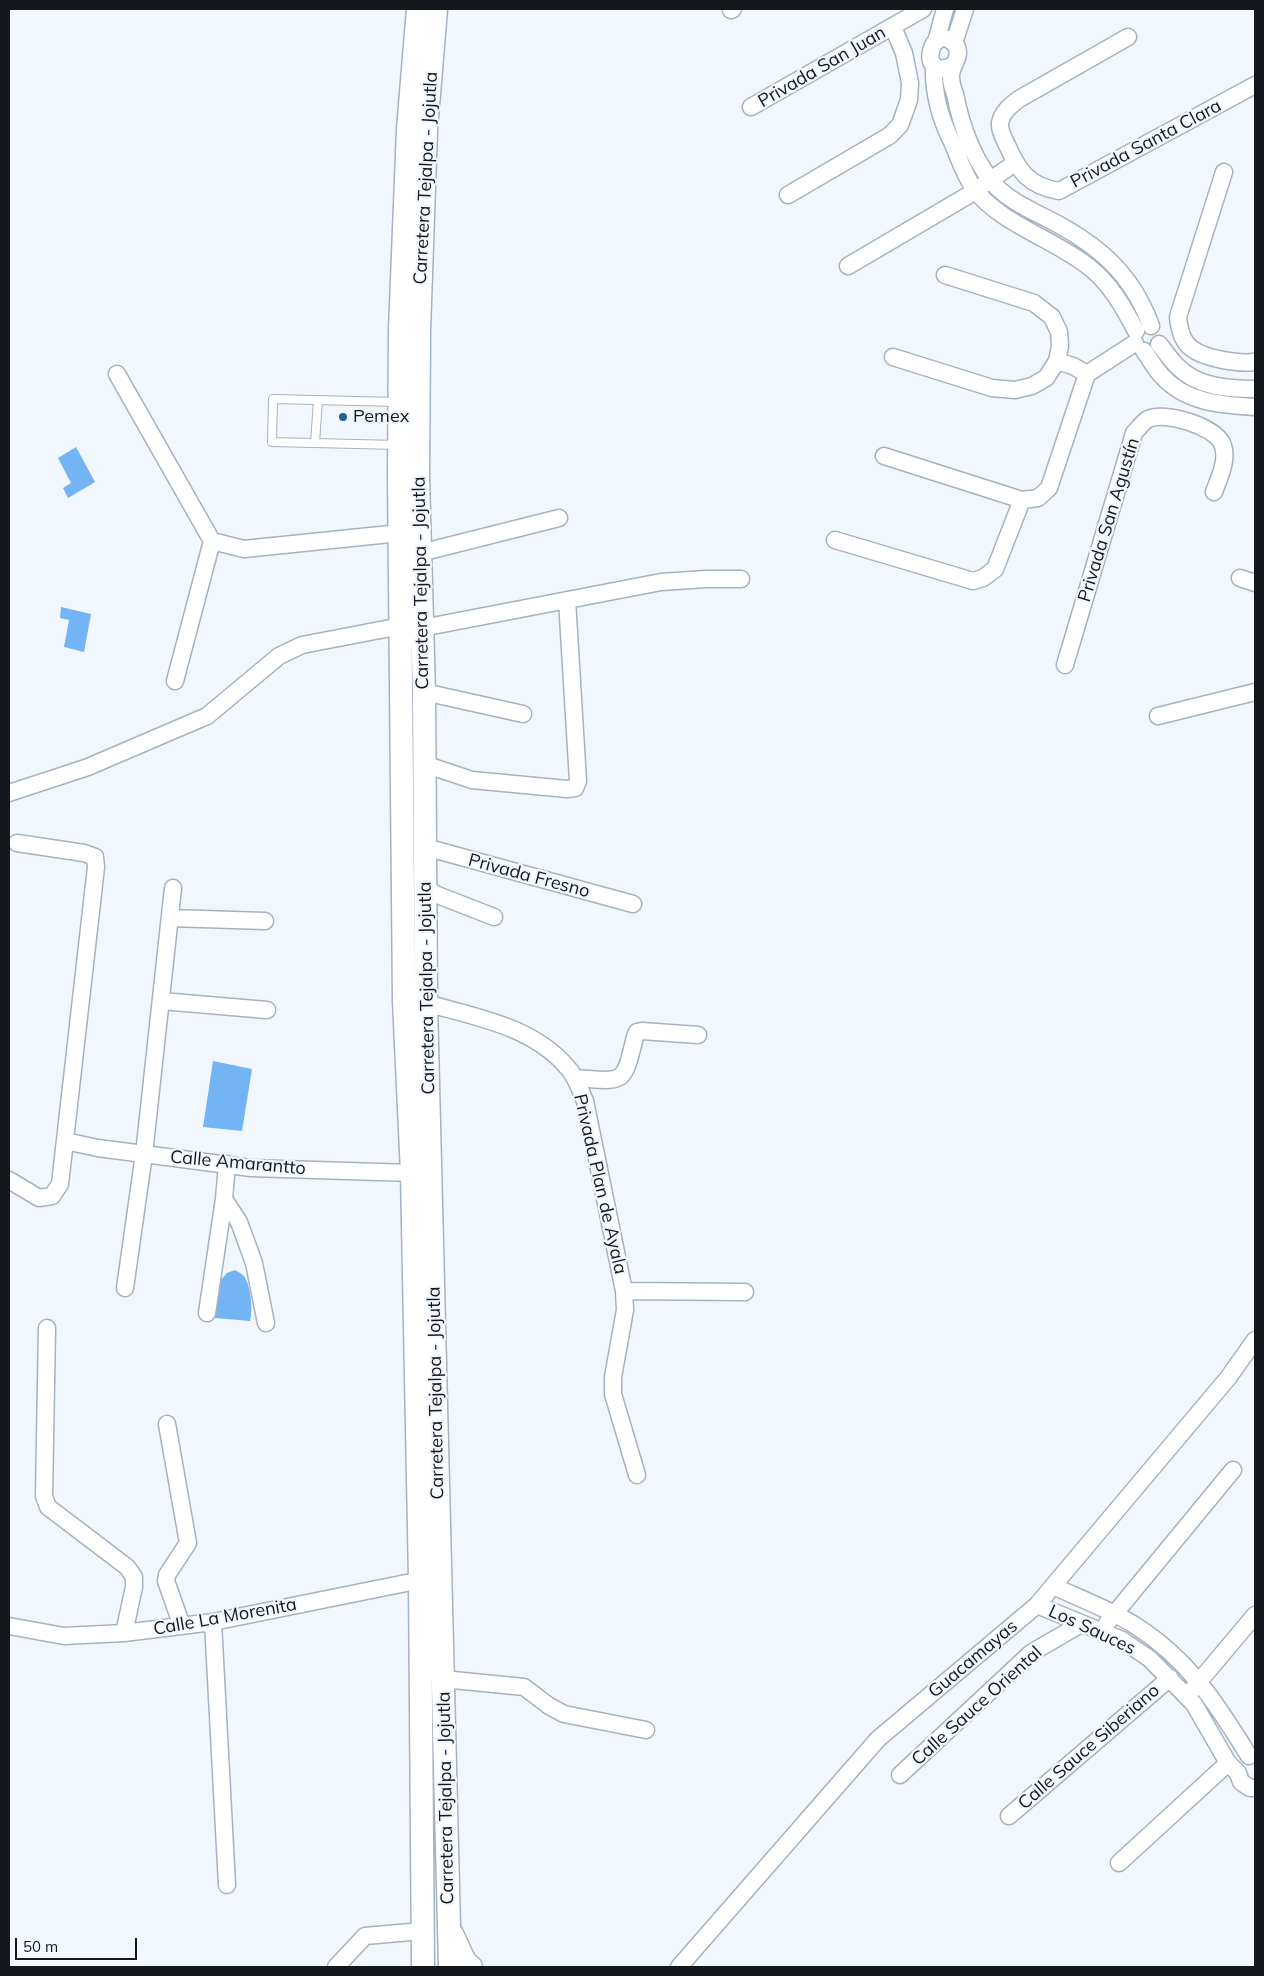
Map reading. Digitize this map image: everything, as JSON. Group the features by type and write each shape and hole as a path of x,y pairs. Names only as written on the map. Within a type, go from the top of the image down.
{"main road":[{"name":"Carretera Tejalpa - Jojutla","path":"418,9 408,129 400,330 400,533 412,627 424,692 430,1578 422,1931 423,1967"},
{"name":"Carretera Tejalpa - Jojutla","path":"436,9 426,130 419,331 418,478 420,553 412,627 403,870 404,1000 430,1578 443,1679 450,1967"},
{"path":"403,870 426,879"},
{"path":"448,1926 465,1962 472,1967"}],"street":[{"name":"Privada San Juan","path":"752,107 923,9"},
{"path":"945,9 936,42 929,53 931,62 934,65 944,69 953,65"},
{"path":"965,9 954,43 958,52 951,76 964,132 976,158 990,180 1001,190 1026,208 1088,242 1107,258 1125,277 1145,308 1151,326"},
{"name":"Privada San Juan","path":"788,195 889,136 900,125 909,100 910,83 904,54 892,27"},
{"name":"Privada Santa Clara","path":"1128,37 1019,99 1006,109 1000,123 1002,135 1015,163 1030,180 1044,188 1059,191 1255,85"},
{"path":"936,42 945,39 954,43"},
{"path":"934,65 934,82 940,113 963,168 976,190 991,205 1018,224 1090,267 1118,300 1138,342 1162,376 1176,389 1199,401 1255,407"},
{"path":"848,266 976,190 1015,163"},
{"path":"1224,172 1178,317 1179,328 1192,349 1219,359 1244,364 1255,362"},
{"path":"893,357 992,388 1015,390 1032,386 1046,378 1057,362 1060,346 1058,332 1052,317 1034,303 944,275"},
{"path":"884,456 1022,500 1038,498 1049,488 1086,374 1138,342 1142,326 1151,326 1160,335 1159,344 1153,350 1138,342"},
{"path":"1159,344 1178,367 1208,385 1234,389 1255,389"},
{"path":"1189,421 1219,359"},
{"path":"1057,362 1073,366 1086,374"},
{"path":"118,374 212,542 175,681"},
{"name":"Privada San Agustín","path":"1065,664 1134,433 1148,419 1163,417 1189,421 1211,431 1222,443 1225,456 1214,492"},
{"path":"835,540 973,581 983,578 995,569 1022,500"},
{"path":"420,553 559,518"},
{"path":"212,542 244,549 400,533"},
{"path":"9,793 88,767 207,716 228,701 279,656 302,645 661,582 740,579"},
{"path":"424,764 472,780 568,789 575,788 578,781 567,600"},
{"path":"424,692 523,714"},
{"path":"1158,716 1255,692"},
{"path":"9,1180 39,1198 52,1196 60,1184 95,876 95,857 84,853 17,844"},
{"name":"Privada Fresno","path":"425,847 633,904"},
{"path":"426,879 435,894 494,917"},
{"path":"126,1288 144,1154 173,888"},
{"path":"170,918 265,921"},
{"path":"161,1001 266,1010"},
{"name":"Privada Plan de Ayala","path":"426,1003 508,1026 545,1047 568,1067 575,1078 585,1101 624,1291 625,1310 614,1377 614,1394 637,1475"},
{"name":"Privada Plan de Ayala","path":"575,1078 614,1080 623,1074 627,1069 637,1032 698,1035"},
{"name":"Calle Amarantto","path":"66,1141 144,1154 252,1168 412,1173"},
{"path":"207,1313 224,1199 227,1164"},
{"path":"224,1199 239,1222 254,1263 266,1323"},
{"name":"Privada Plan de Ayala","path":"624,1291 745,1292"},
{"path":"47,1328 44,1496 48,1507 127,1567 134,1577 134,1588 124,1633"},
{"name":"Guacamayas","path":"679,1967 878,1739 1037,1605 1228,1378 1255,1340"},
{"path":"167,1424 188,1543 166,1575 166,1581 182,1626"},
{"path":"1100,1630 1233,1470"},
{"name":"Calle La Morenita","path":"9,1626 64,1636 124,1633 213,1622 430,1578"},
{"name":"Los Sauces","path":"1053,1586 1135,1626 1158,1641 1200,1681 1252,1755 1233,1768"},
{"name":"Los Sauces","path":"1037,1605 1122,1640 1150,1659 1194,1704 1241,1782 1250,1788 1255,1788"},
{"path":"1187,1696 1255,1615"},
{"path":"213,1622 227,1885"},
{"name":"Calle Sauce Oriental","path":"900,1775 1031,1652 1081,1624"},
{"name":"Calle Sauce Siberiano","path":"1008,1816 1170,1678"},
{"path":"443,1679 524,1686 549,1706 564,1714 646,1730"},
{"path":"1119,1863 1233,1768"},
{"path":"336,1967 365,1936 422,1931"}],"lane":[{"path":"400,402 273,399 272,442 400,445"},
{"path":"315,443 318,400"}],"water":[{"path":"76,447 95,482 68,498 63,488 71,483 58,458"},
{"path":"61,607 91,614 84,652 64,647 69,620 60,618"},
{"path":"213,1061 252,1069 242,1131 203,1127"},
{"path":"235,1270 242,1274 249,1287 250,1321 215,1318 220,1292 219,1282 227,1273"}],"place":[{"name":"Pemex","path":"343,417"}]}
